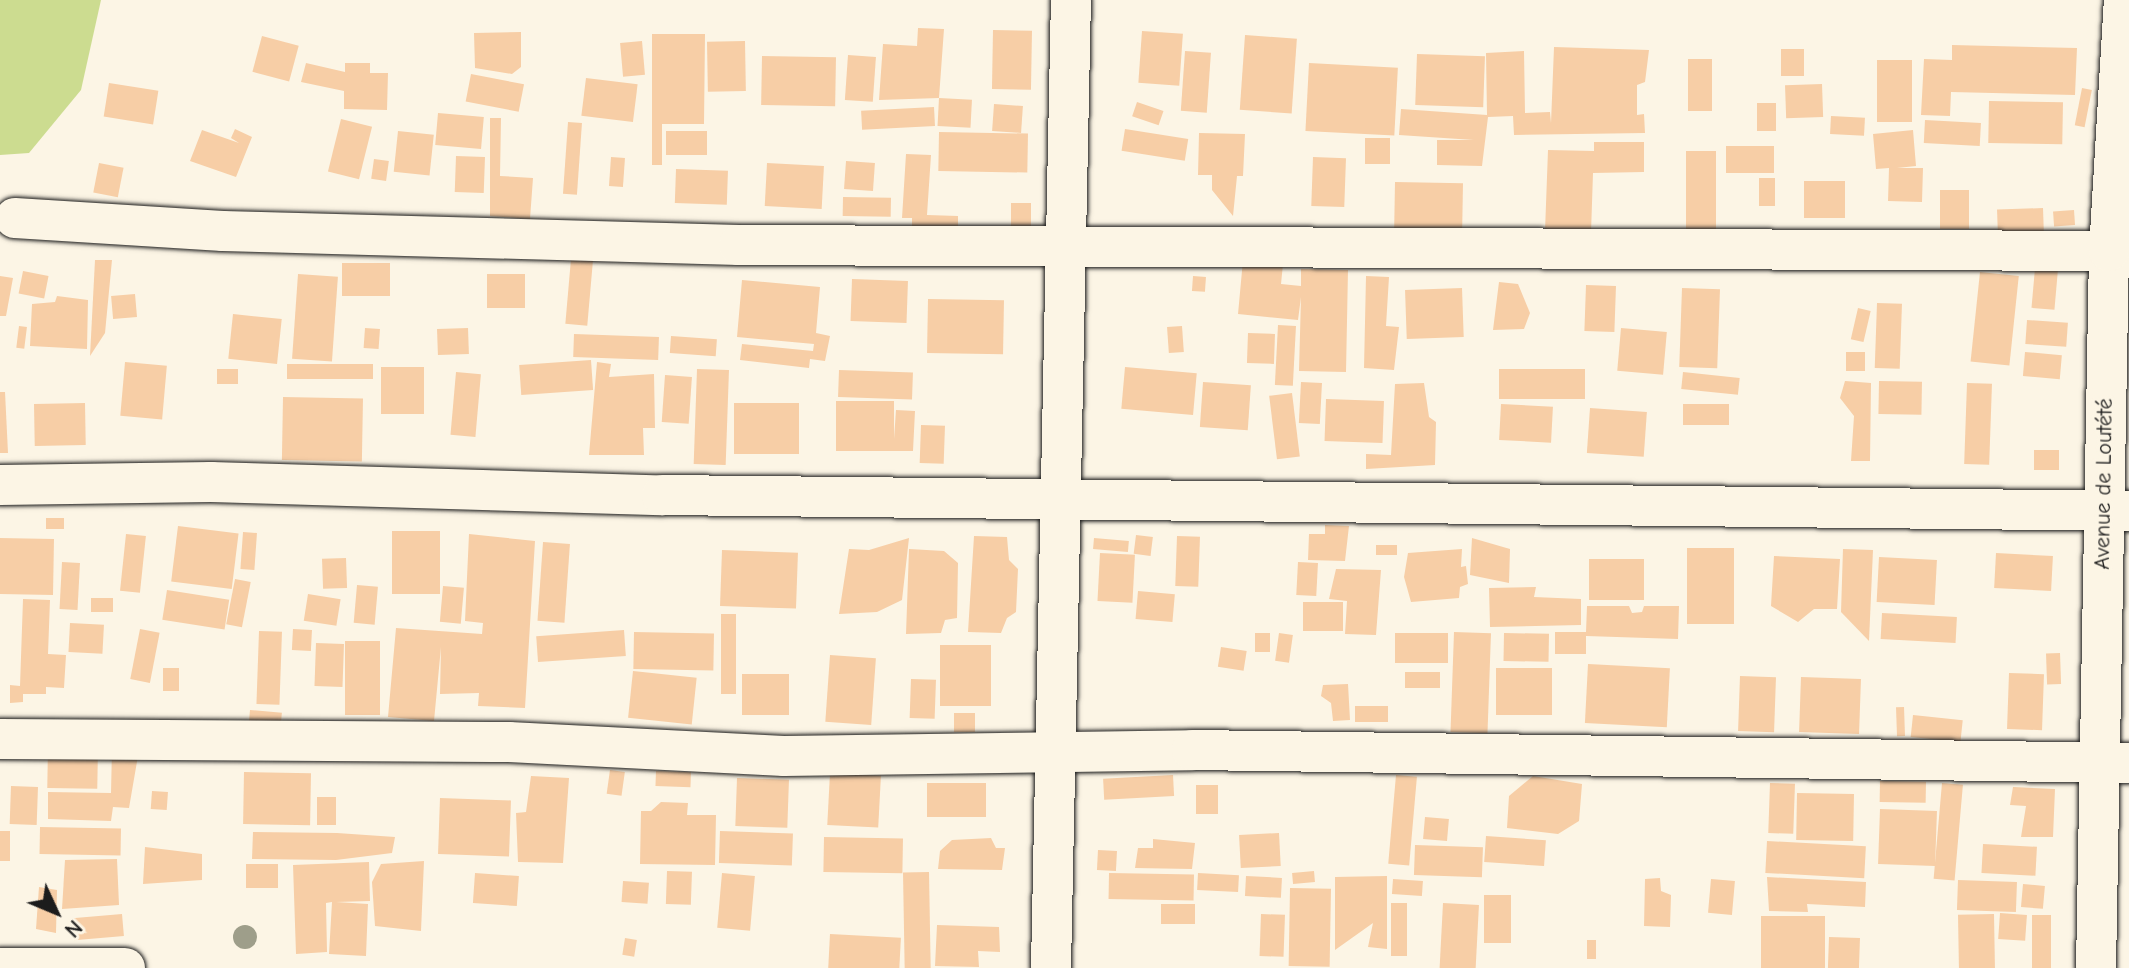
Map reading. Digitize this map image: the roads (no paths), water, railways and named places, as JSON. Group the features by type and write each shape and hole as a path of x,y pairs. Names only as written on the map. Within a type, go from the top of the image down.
{"street":[{"path":"1051,968 1050,842 1056,752 1071,0"},
{"name":"Avenue de Loutété","path":"2096,968 2114,762 2124,0"},
{"path":"15,218 223,231 739,245 2119,251"},
{"path":"0,485 211,482 1061,501 1335,499 2116,511"},
{"path":"0,739 509,742 784,756 1056,752 1477,752 2114,762"},
{"path":"0,968 125,968"}]}
